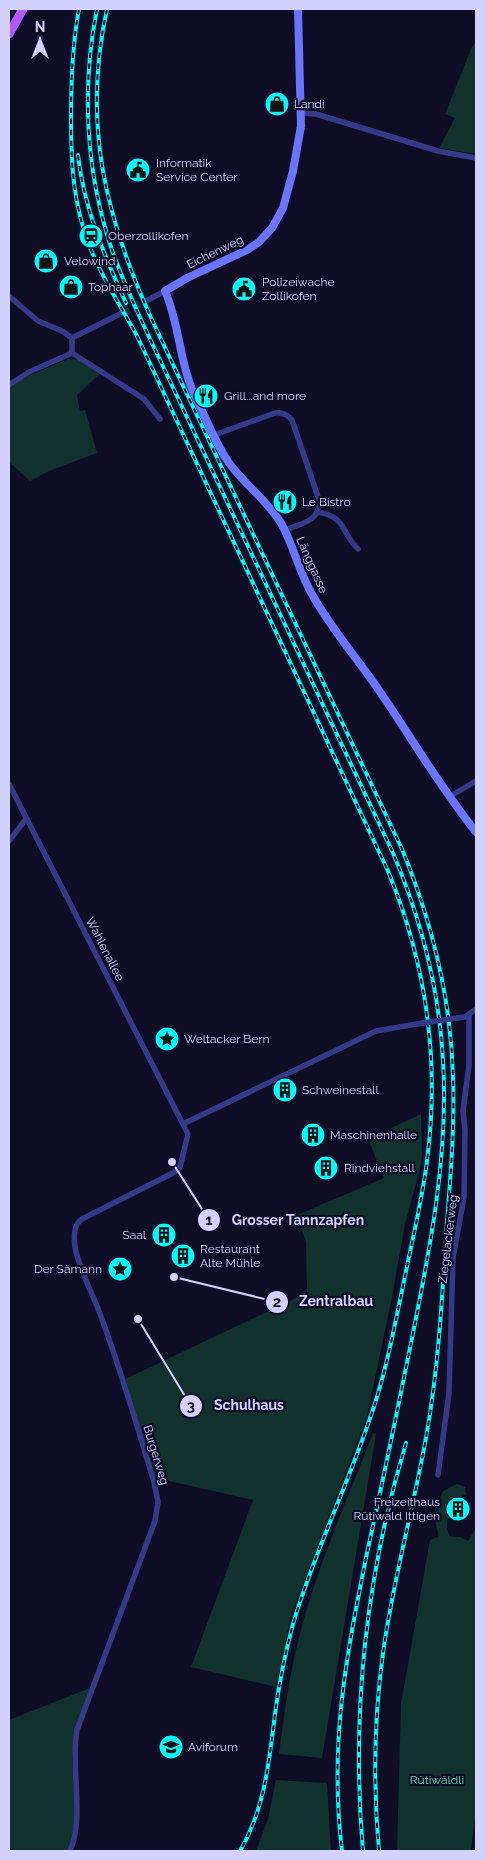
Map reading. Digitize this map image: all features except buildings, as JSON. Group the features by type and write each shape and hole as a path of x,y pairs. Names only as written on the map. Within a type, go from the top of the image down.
{"main road":[{"path":"9,34 13,18 23,9"}],"street":[{"name":"Eichenweg","path":"165,291 187,278 251,247 263,238 272,228 287,199 300,134 298,9"},
{"path":"300,113 316,114 438,151 476,158"},
{"path":"146,301 165,291"},
{"name":"Länggasse","path":"165,291 174,315 188,381 229,462 266,503 285,530 313,596 339,637 376,686 449,798 476,832"},
{"path":"9,296 38,321 62,331 72,338"},
{"path":"72,338 122,313"},
{"path":"72,338 72,353"},
{"path":"9,385 29,372 72,353"},
{"path":"72,353 144,399 160,419"},
{"path":"214,435 280,412 289,416 292,420 318,497 318,512 313,518 285,530"},
{"path":"318,512 334,517 341,522 352,542 358,548"},
{"path":"449,798 476,781"},
{"name":"Wahlenallee","path":"9,784 183,1124"},
{"path":"9,842 26,819"},
{"path":"183,1124 376,1031 457,1018 469,1015 476,1009"},
{"name":"Ziegelackerweg","path":"438,1475 448,1393 453,1258 464,1197 465,1130 463,1111 469,1065 469,1015"},
{"name":"Burgerweg","path":"70,1851 76,1831 74,1758 77,1730 154,1521 158,1502 154,1482 108,1334 79,1260 74,1240 75,1230 82,1219 168,1177 178,1170 188,1140 188,1134 183,1124"}],"green space":[{"path":"476,41 476,154 439,148 455,118 445,114"},
{"path":"68,359 79,360 100,374 77,395 80,411 85,410 97,453 49,471 30,481 9,462 9,388 30,375"},
{"path":"421,1114 422,1155 420,1169 405,1224 367,1416 291,1615 276,1687 191,1667 253,1500 156,1478 125,1379 307,1293 306,1242 297,1215 384,1178 368,1139"},
{"path":"373,1433 376,1434 322,1758 279,1754 295,1652 306,1612 333,1535"},
{"name":"Rütiwäldli","path":"457,1484 465,1487 466,1495 450,1499 447,1528 449,1536 460,1537 468,1541 476,1528 476,1809 471,1851 397,1851 401,1704 430,1540 438,1537 436,1521 440,1499 443,1491"},
{"path":"90,1688 74,1739 72,1758 75,1819 68,1851 9,1851 9,1720"},
{"path":"276,1780 327,1783 331,1851 256,1851 268,1819"}],"tunnel":[{"path":"122,313 146,301"}],"railway":[{"path":"79,9 72,64 71,135 74,184 84,231 100,270 138,338 388,871 412,941 427,1013 432,1087 427,1161 420,1206 389,1353 368,1424 310,1573 293,1624 280,1680 265,1784 255,1818 240,1851"},
{"path":"97,9 89,70 89,131 96,191 112,250 143,324 393,853 412,903 427,954 441,1033 444,1096 443,1133 436,1205 424,1277 346,1665 337,1774 342,1851"},
{"path":"107,9 100,51 97,91 98,130 102,168 122,244 152,320 402,849 431,932 444,989 451,1048 453,1117 439,1337 434,1388 426,1438 392,1599 380,1678 375,1752 379,1851"},
{"path":"78,155 85,194 96,231 126,303"},
{"path":"363,1851 359,1748 365,1645 381,1543 406,1443"}],"place":[{"name":"Landi","path":"277,104"},
{"name":"Informatik Service Center","path":"138,170"},
{"name":"Oberzollikofen","path":"91,236"},
{"name":"Velowind","path":"46,261"},
{"name":"Tophaar","path":"71,287"},
{"name":"Polizeiwache Zollikofen","path":"244,289"},
{"name":"Grill...and more","path":"206,396"},
{"name":"Le Bistro","path":"285,502"},
{"name":"Weltacker Bern","path":"167,1039"},
{"name":"Schweinestall","path":"285,1090"},
{"name":"Maschinenhalle","path":"313,1135"},
{"name":"Grosser Tannzapfen","path":"172,1162"},
{"name":"Rindviehstall","path":"326,1168"},
{"name":"Saal","path":"164,1235"},
{"name":"Restaurant Alte Mühle","path":"183,1256"},
{"name":"Der Sämann","path":"120,1269"},
{"name":"Zentralbau","path":"174,1277"},
{"name":"Schulhaus","path":"138,1319"},
{"name":"Freizeithaus Rütiwald Ittigen","path":"458,1509"},
{"name":"Aviforum","path":"171,1747"}]}
